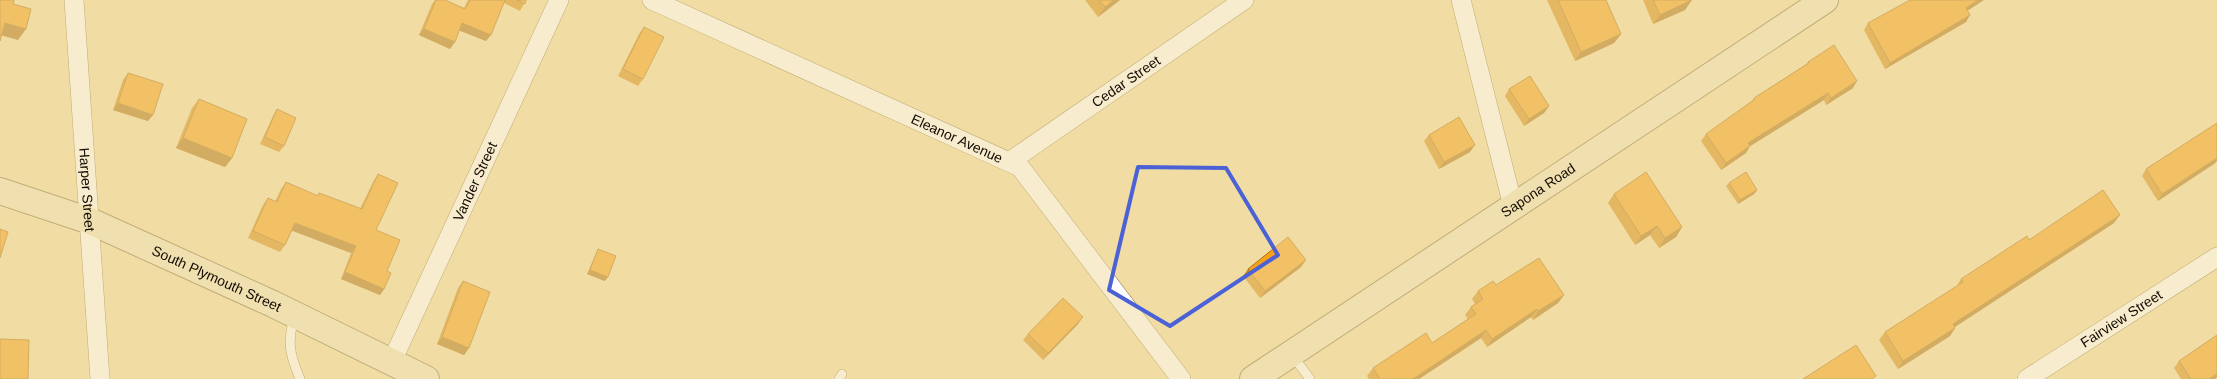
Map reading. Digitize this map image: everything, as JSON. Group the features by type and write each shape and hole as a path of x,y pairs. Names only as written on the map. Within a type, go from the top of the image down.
{"street":[{"name":"Harper Street","path":"74,0 100,379"},
{"name":"Vander Street","path":"391,362 560,0"},
{"name":"Eleanor Avenue","path":"652,0 1020,167 1181,379"},
{"name":"Cedar Street","path":"1009,162 1244,0"},
{"path":"1461,0 1513,206"},
{"name":"Sapona Road","path":"1253,379 1825,0"},
{"name":"South Plymouth Street","path":"0,192 90,221 295,315 426,379"},
{"name":"Fairview Street","path":"2027,379 2217,257"}],"lane":[{"path":"295,315 289,337 291,358 300,379"},
{"path":"1291,353 1309,379"}],"highlighted area":[{"path":"1138,167 1226,168 1278,255 1170,326 1109,290"}],"building":[{"path":"0,0 14,0 13,4 31,9 26,29 5,23 0,41"},
{"path":"436,0 445,0 465,9 470,0 505,0 491,35 462,23 455,42 424,29"},
{"path":"517,0 526,0 525,4"},
{"path":"1099,0 1114,0 1105,7"},
{"path":"1558,0 1606,0 1621,34 1581,52"},
{"path":"1653,0 1692,0 1660,15"},
{"path":"1910,0 1978,0 1966,8 1970,15 1890,63 1868,23"},
{"path":"644,27 664,37 643,79 623,69"},
{"path":"1834,45 1857,81 1831,98 1828,93 1748,143 1750,146 1726,163 1706,134 1754,98"},
{"path":"128,73 163,84 153,115 118,103"},
{"path":"1530,76 1549,106 1529,119 1509,89"},
{"path":"199,99 247,119 232,158 183,138"},
{"path":"277,109 296,118 284,146 265,137"},
{"path":"1459,117 1475,145 1444,162 1429,135"},
{"path":"2217,123 2217,158 2162,194 2146,169"},
{"path":"1646,172 1682,227 1665,238 1657,226 1641,236 1614,194"},
{"path":"1746,172 1757,190 1740,200 1729,183"},
{"path":"378,174 398,183 376,230 400,240 387,271 391,273 384,289 345,272 356,246 295,223 285,245 253,231 268,198 277,202 286,182 318,196 319,193 362,209"},
{"path":"2103,190 2120,215 1953,324 1955,328 1903,361 1885,332 1963,282 1961,279 2027,236 2029,240"},
{"path":"0,229 8,232 0,258"},
{"path":"1288,237 1306,260 1265,291 1248,269"},
{"path":"598,249 616,256 608,277 590,270"},
{"path":"1539,258 1564,295 1538,311 1537,309 1492,339 1486,330 1413,379 1380,379 1373,368 1426,333 1432,343 1476,314 1471,307 1483,299 1478,291 1493,281 1496,285"},
{"path":"463,281 490,292 469,348 442,337"},
{"path":"1063,298 1083,317 1048,353 1028,334"},
{"path":"2217,335 2217,374 2209,379 2191,379 2179,361"},
{"path":"0,339 29,340 28,379 0,379"},
{"path":"1856,345 1876,376 1872,379 1803,379"}]}
